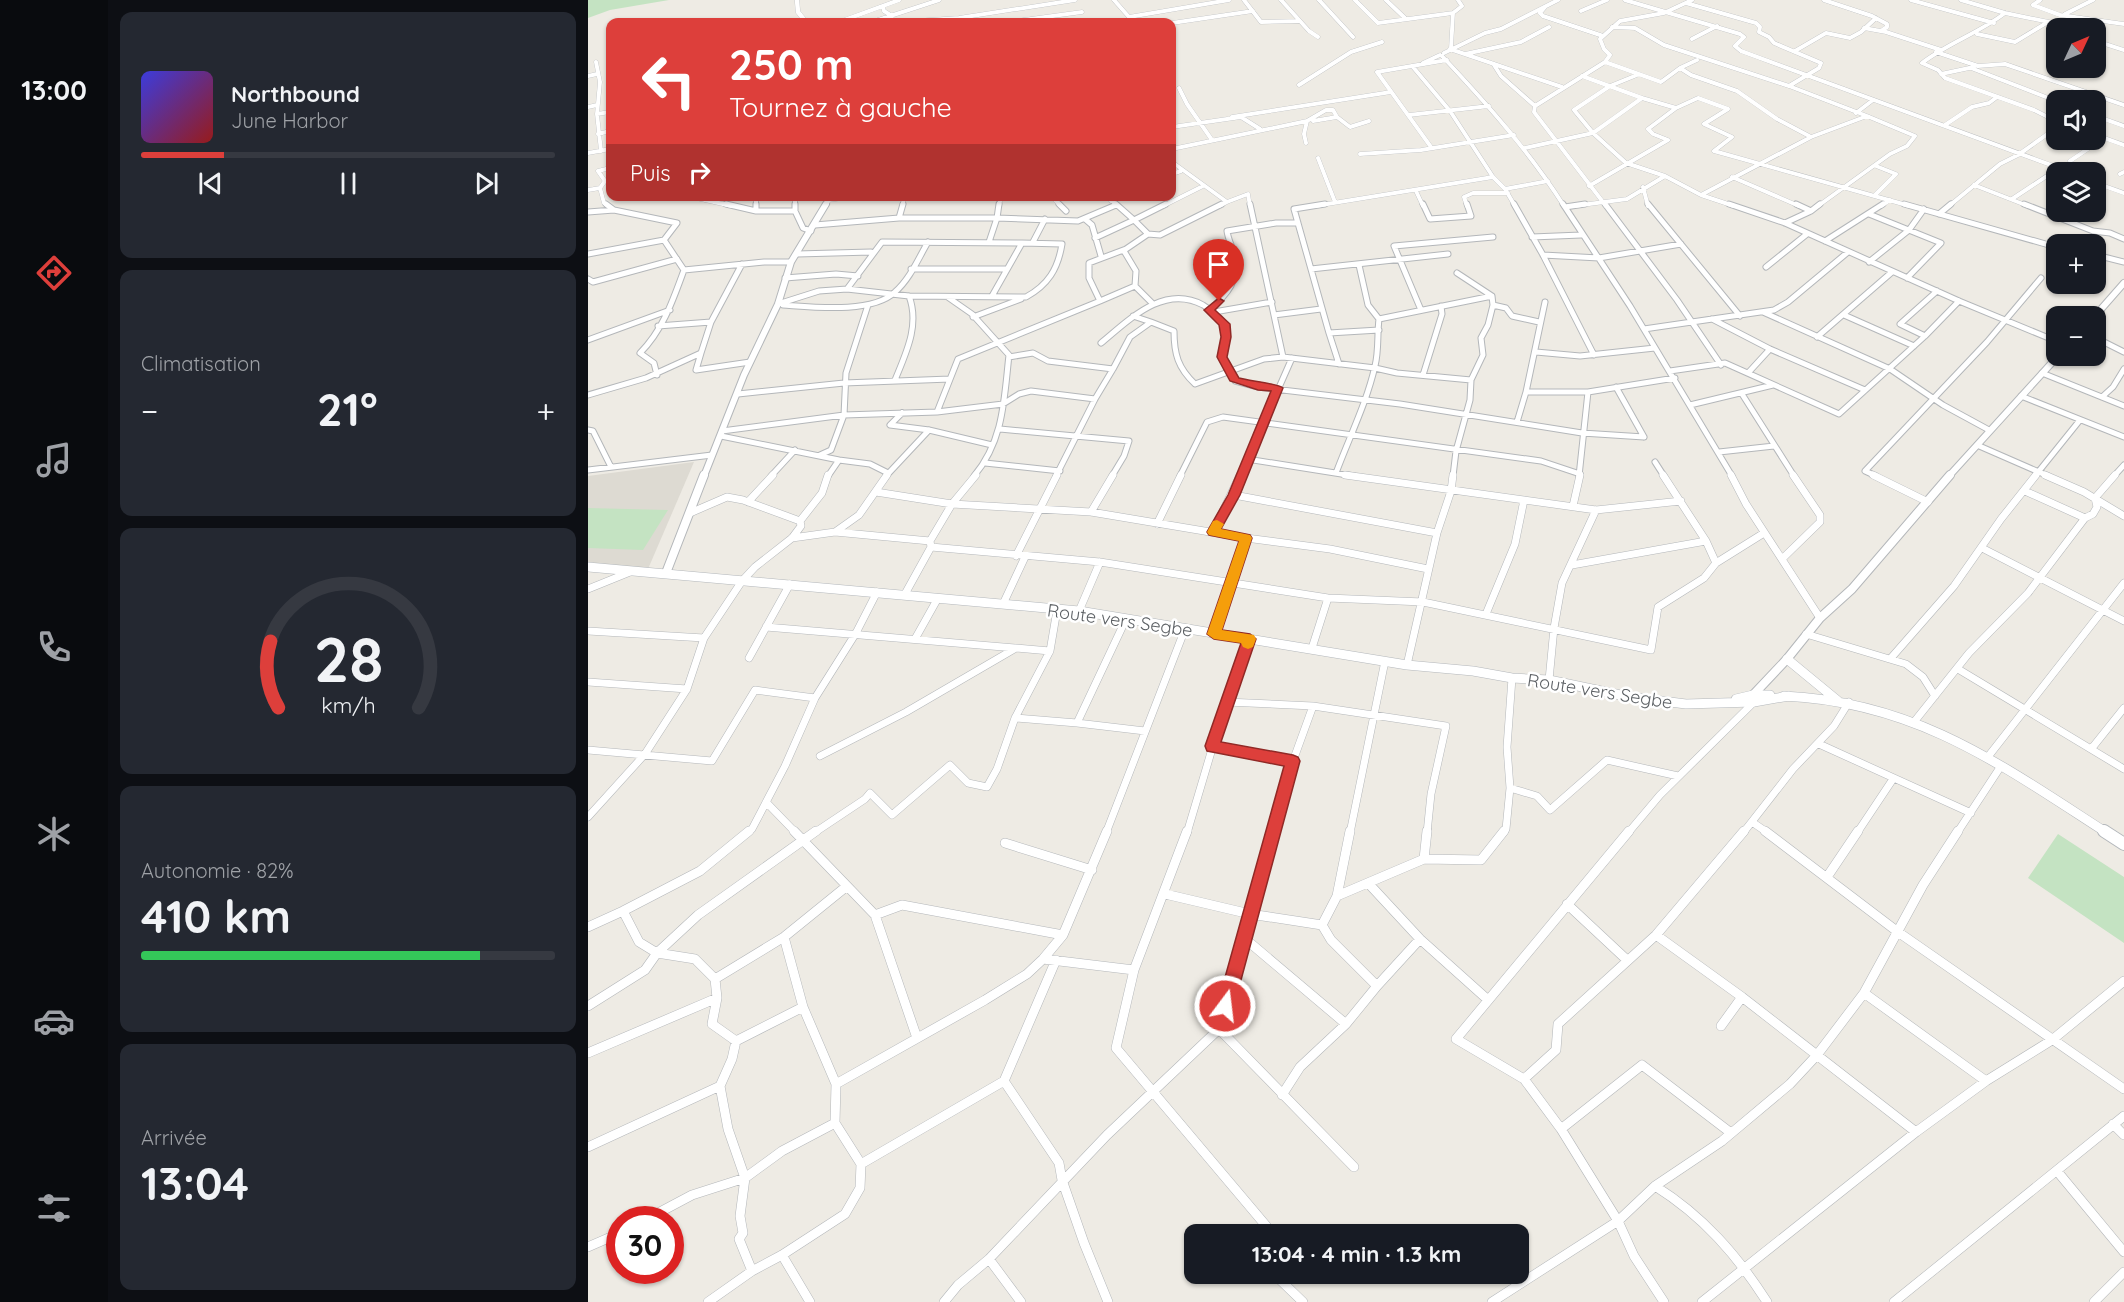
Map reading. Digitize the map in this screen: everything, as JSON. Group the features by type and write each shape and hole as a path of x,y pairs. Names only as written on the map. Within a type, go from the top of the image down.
{"main road":[{"name":"Route vers Segbe","path":"588,567 1078,611 1407,665 1473,671 1512,678 1549,680 1630,697 1686,704 1719,704 1754,698 1789,696 1844,701 1914,722 1987,758 2124,844"},
{"path":"1787,659 1844,701"}],"street":[{"path":"797,0 796,5 800,18"},
{"path":"851,18 899,0"},
{"path":"887,18 939,0"},
{"path":"959,18 1075,0"},
{"path":"1114,0 1129,16 1228,0"},
{"path":"1183,0 1187,6"},
{"path":"1244,0 1261,22 1299,21"},
{"path":"1281,0 1299,21 1318,37"},
{"path":"1319,0 1353,37"},
{"path":"1355,0 1378,23 1454,13 1462,6 1458,0"},
{"path":"1386,0 1406,19"},
{"path":"1431,147 1377,72 1421,64 1501,29 1545,8 1556,0"},
{"path":"1581,11 1607,0"},
{"path":"1625,0 1664,13 1717,26 1743,36 1735,46 1741,51 2046,164"},
{"path":"1692,0 1664,13 1620,21 1600,39 1604,50 1610,55 1605,62 1535,106 1534,112 1693,321 1721,365"},
{"path":"1824,0 1887,24 1887,27 1881,31"},
{"path":"1911,0 1994,23"},
{"path":"1961,0 2046,22"},
{"path":"2040,0 2033,5 2079,18"},
{"path":"2056,18 2093,0"},
{"path":"1684,2 1756,23 1760,27 1759,32 1769,37 1774,43 1821,63 1819,68 1789,86"},
{"path":"883,7 884,11 892,16"},
{"path":"1545,8 1540,14 1543,16 1603,36"},
{"path":"1176,22 1252,11"},
{"path":"1038,18 1082,12"},
{"path":"1446,53 1454,13"},
{"path":"2005,13 1994,23 1922,62 1945,78 2046,117"},
{"path":"1795,51 1826,33 1848,38 1861,32 1876,18"},
{"path":"2106,22 2124,24"},
{"path":"1977,33 2015,42 2046,23"},
{"path":"1692,39 1717,26"},
{"path":"1433,52 1465,54 1521,42 1549,27"},
{"path":"1612,27 1635,28 1664,45 1789,86 1915,136 1907,146 1890,154 1811,211 1785,224"},
{"path":"1864,28 1881,31 1980,66"},
{"path":"1299,85 1351,52 1382,42"},
{"path":"2106,44 2124,50"},
{"path":"1421,64 1427,59 1446,53"},
{"path":"1446,53 1525,148 1548,181 1644,329 1719,452 1764,533 1820,618"},
{"path":"1465,54 1562,87"},
{"path":"1605,62 1661,82 1680,68 1697,60"},
{"path":"596,62 600,87 597,117 601,151"},
{"path":"1941,74 1980,66 2005,64 2124,105"},
{"path":"1494,65 1501,76 1535,106"},
{"path":"1413,66 1450,111 1493,177 1506,191 1543,255 1594,355"},
{"path":"1680,68 1691,75 1737,91 1777,119 1811,137"},
{"path":"1971,68 2046,97"},
{"path":"588,76 597,74"},
{"path":"1637,75 1610,86 1574,110 1593,133 1626,163 1665,176 1701,195 1785,224 1959,301 2046,336"},
{"path":"1582,76 1676,108"},
{"path":"1179,88 1212,140"},
{"path":"1176,126 1391,92"},
{"path":"1945,125 1972,107 1989,103 1997,97"},
{"path":"1525,148 1593,133 1642,98"},
{"path":"1589,186 1668,140 1653,134 1648,129 1676,108 1698,98 1728,109 1704,124 1732,137 1714,151 2046,244"},
{"path":"1856,113 1873,100"},
{"path":"588,106 597,105"},
{"path":"1409,115 1489,106"},
{"path":"1307,121 1330,110 1350,127 1369,121"},
{"path":"588,122 606,114"},
{"path":"1701,195 1811,137 1867,116"},
{"path":"1232,117 1241,117 1260,129"},
{"path":"1176,147 1245,135 1260,129 1337,117"},
{"path":"2106,120 2124,126"},
{"path":"1306,143 1304,134 1307,121"},
{"path":"588,138 606,132"},
{"path":"1360,154 1514,135"},
{"path":"1939,214 2000,164 2018,155 2046,135"},
{"path":"2106,139 2124,145"},
{"path":"588,153 606,150"},
{"path":"2070,161 2086,150"},
{"path":"1318,159 1335,202"},
{"path":"1176,166 1227,202"},
{"path":"1875,195 1896,174 1876,166"},
{"path":"606,169 598,171 606,179"},
{"path":"1176,173 1181,171"},
{"path":"1565,207 1603,200 1627,199 1643,187 1665,176"},
{"path":"1339,364 1321,309 1294,209 1493,177"},
{"path":"1732,177 1811,211"},
{"path":"2013,199 2046,177"},
{"path":"1416,191 1431,219 1471,216 1464,197 1473,193 1506,191 1548,181"},
{"path":"588,190 600,188 606,183"},
{"path":"1974,184 2093,231 2110,233 2124,239"},
{"path":"1176,199 1203,186"},
{"path":"1643,187 1648,206 1740,316"},
{"path":"2106,187 2124,193"},
{"path":"600,188 604,203 614,210"},
{"path":"1100,301 1089,278 1089,262 1124,250 1140,237 1148,234 1160,235 1248,194 1253,228 1261,251 1263,274 1272,302 1283,357"},
{"path":"1825,241 1890,200"},
{"path":"710,201 756,211 795,211"},
{"path":"756,201 756,211"},
{"path":"795,201 795,211 802,228 899,218 1085,219 1116,205"},
{"path":"666,573 750,362 778,304 791,262 828,201"},
{"path":"899,218 904,201"},
{"path":"989,242 1000,201"},
{"path":"1056,201 1066,211"},
{"path":"1111,201 1148,234"},
{"path":"1095,238 1173,201"},
{"path":"1869,262 1909,230 1924,209"},
{"path":"588,212 614,210 677,223 664,240 588,254"},
{"path":"1869,214 1941,243 1907,278"},
{"path":"1033,242 1045,219"},
{"path":"1085,219 1092,225 1101,256"},
{"path":"1211,311 1229,293 1236,279 1234,256 1227,231 1276,223 1298,223"},
{"path":"1766,267 1807,234"},
{"path":"1532,237 1581,235"},
{"path":"1421,310 1394,246 1493,237"},
{"path":"664,240 684,270"},
{"path":"778,304 868,305 894,295 928,242"},
{"path":"847,289 858,276 871,252 882,243 1033,242 1062,244 1055,272 1041,288 1026,297 973,317"},
{"path":"992,296 1022,243"},
{"path":"1543,255 1553,253 1598,258 1639,249 1681,244"},
{"path":"1124,250 1136,271 1135,286 1152,303"},
{"path":"797,254 871,252"},
{"path":"1644,329 1711,318 1740,316 1783,306 1848,252"},
{"path":"1311,268 1400,261 1448,254"},
{"path":"2106,258 2124,262"},
{"path":"588,279 593,282 677,259"},
{"path":"684,270 791,262"},
{"path":"742,264 711,322 696,370 750,362"},
{"path":"1336,473 1375,368 1379,347 1377,337 1379,319 1368,305 1359,265"},
{"path":"911,269 1006,269"},
{"path":"657,375 654,363 640,353 649,344 658,326 670,310 684,270"},
{"path":"1817,337 1892,272"},
{"path":"1457,273 1492,296"},
{"path":"785,278 836,274 858,276"},
{"path":"1928,502 1865,471 1987,342 2041,278"},
{"path":"2105,306 2121,291 2124,283"},
{"path":"937,412 958,359 1135,286"},
{"path":"778,304 819,291 847,289 909,296 1026,297"},
{"path":"1925,336 1900,324 1937,291"},
{"path":"905,594 952,504 986,463 1000,429 1004,404 1009,357 999,341 956,300 938,295"},
{"path":"895,380 908,346 915,312 909,296"},
{"path":"1101,343 1152,303 1183,296 1191,297 1211,311 1224,324 1226,337 1222,357 1235,381 1258,387 1364,399 1582,433 1644,437 1616,387"},
{"path":"1379,319 1492,296"},
{"path":"1407,665 1437,533 1451,490 1456,451 1470,400 1471,380 1483,355 1481,338 1488,325 1493,305 1492,296"},
{"path":"1670,371 1725,363 1839,414 1890,369 1959,301"},
{"path":"1211,311 1272,302"},
{"path":"1517,422 1528,392 1539,322 1545,302"},
{"path":"820,455 831,450 844,416 846,374 868,305"},
{"path":"1493,305 1506,308 1512,316 1539,322"},
{"path":"1423,375 1442,314 1441,306"},
{"path":"1274,315 1321,309"},
{"path":"588,340 670,310"},
{"path":"1763,312 1890,369 1935,397 1943,405 1989,430"},
{"path":"1844,315 1914,346"},
{"path":"1133,316 1174,331 1173,350 1180,371 1195,384 1264,359 1283,357 1375,368 1397,373 1471,380"},
{"path":"1711,318 1770,349 1865,390"},
{"path":"658,326 711,322"},
{"path":"1016,556 1095,399 1130,337 1151,322"},
{"path":"1329,333 1378,330"},
{"path":"2106,343 2124,352"},
{"path":"1536,352 1561,356 1594,355 1655,348"},
{"path":"1748,373 1770,349"},
{"path":"589,394 615,391 657,375 701,353"},
{"path":"1009,357 1033,353 1048,361 1113,369"},
{"path":"1213,532 1234,495 1246,459 1292,358"},
{"path":"1664,1302 1634,1256 1618,1221 1561,1129 1524,1079 1456,1040 1487,999 1678,776 1754,698 1820,618 1852,590 1989,430 2049,366"},
{"path":"2102,398 2113,387 2124,369"},
{"path":"2043,372 2124,406"},
{"path":"1528,392 1588,392 1674,378"},
{"path":"738,394 847,383 950,379"},
{"path":"1690,405 1773,385"},
{"path":"722,433 844,416 937,412 1004,404 1019,394 1031,391 1095,399"},
{"path":"1573,506 1580,474 1582,433 1588,392"},
{"path":"1742,394 1821,519 1782,559"},
{"path":"2021,396 2124,437"},
{"path":"902,413 890,425 929,430 992,446"},
{"path":"1157,524 1206,422 1223,417 1541,461 1580,474"},
{"path":"1891,658 1954,586 2001,519 2080,420"},
{"path":"1000,429 1033,430 1129,441 1124,456 1091,512"},
{"path":"588,430 592,431 611,467"},
{"path":"836,532 859,515 888,473 929,430"},
{"path":"722,433 839,460 870,464 888,473"},
{"path":"1977,445 2096,498 2124,516"},
{"path":"1719,452 1774,446"},
{"path":"748,502 795,450"},
{"path":"588,470 712,455"},
{"path":"1246,459 1596,510 1681,501"},
{"path":"588,817 645,754 687,689 704,638 754,567 792,538 801,526 800,521 822,493 828,475 839,460"},
{"path":"1655,462 1706,541 1716,563"},
{"path":"986,463 1060,471"},
{"path":"1914,722 1969,653 2028,593 2085,518 2093,514 2097,507 2096,498 2124,465"},
{"path":"2025,491 2085,518"},
{"path":"876,492 952,504 1042,507 1091,512 1246,538 1330,549 1428,569"},
{"path":"1234,495 1437,533"},
{"path":"690,513 727,497 748,502 800,521"},
{"path":"1486,614 1515,544 1524,500"},
{"path":"1549,680 1554,628 1562,583 1596,510"},
{"path":"792,538 836,532 1016,556 1100,562 1328,598 1423,602 1651,650 1658,607 1704,578 1716,563 1764,533"},
{"path":"1214,634 1246,538"},
{"path":"1572,565 1706,541"},
{"path":"1982,548 2124,621"},
{"path":"1003,604 1025,557"},
{"path":"1078,611 1100,562"},
{"path":"588,589 631,571"},
{"path":"1987,758 2124,583"},
{"path":"749,658 790,584"},
{"path":"588,927 708,866 752,829 785,766 815,698 856,633 878,592"},
{"path":"915,639 938,598"},
{"path":"1312,648 1328,598"},
{"path":"588,1006 645,970 657,953 698,915 865,799 870,793 892,815 950,765 968,783 987,787 997,769 1015,718 1050,651 1058,610"},
{"path":"1077,723 1126,619"},
{"path":"766,627 1050,651"},
{"path":"836,1084 1027,974 1063,935 1092,870 1185,629"},
{"path":"588,631 704,638"},
{"path":"1806,634 1891,658 1915,669 1929,684 1935,696"},
{"path":"1250,639 1226,702 1185,838 1134,970 1116,1048 1265,1224"},
{"path":"820,756 906,712 1016,648"},
{"path":"1322,925 1337,896 1384,661"},
{"path":"1958,669 2025,707 2124,769"},
{"path":"1337,896 1424,859 1481,860 1506,829 1510,788 1507,747 1512,678"},
{"path":"588,682 687,689"},
{"path":"588,750 712,761 755,690 815,698"},
{"path":"1524,1079 1556,1050 1558,1024 1656,935 1752,822 1793,769 1834,726 1844,701"},
{"path":"1226,702 1313,706 1446,726 1431,794 1424,859"},
{"path":"944,1302 958,1285 989,1259 1062,1180 1152,1090 1219,1029 1293,761 1313,706"},
{"path":"2092,748 2123,710"},
{"path":"1015,718 1145,731"},
{"path":"1818,744 1971,813"},
{"path":"1212,746 1293,761"},
{"path":"1510,788 1537,796 1550,810 1607,760 1678,776"},
{"path":"1491,1302 1618,1221 1655,1186 1731,1133 1790,1084 1817,1055 1864,993 1923,885 2001,766"},
{"path":"1827,878 1893,779"},
{"path":"766,802 874,915 917,1038"},
{"path":"1752,822 1786,844 1898,932 2124,1089"},
{"path":"1005,843 1092,870"},
{"path":"1369,884 1420,939 1487,999"},
{"path":"715,979 784,937 847,886"},
{"path":"1165,894 1250,914 1322,925"},
{"path":"1567,904 1627,960"},
{"path":"874,915 902,905 1063,935"},
{"path":"623,911 639,942 657,953 694,959 715,979 717,998 712,1024 736,1041"},
{"path":"1322,925 1331,940 1377,986"},
{"path":"1656,935 1742,997 1916,1132"},
{"path":"708,1302 752,1271 782,1255 845,1214 860,1188 861,1164 835,1123 836,1084 803,1007 784,937"},
{"path":"1243,937 1346,1024"},
{"path":"1282,1095 1300,1067 1346,1024 1420,939"},
{"path":"1043,959 1134,970"},
{"path":"861,1164 1004,1082 1056,960"},
{"path":"1701,1302 1916,1132 1986,1081 2052,1041 2124,981"},
{"path":"1864,993 1986,1081"},
{"path":"1721,1026 1742,997"},
{"path":"588,1053 717,998"},
{"path":"736,1041 803,1007"},
{"path":"1219,1029 1354,1167"},
{"path":"736,1041 732,1059 720,1086 728,1129 745,1178 740,1216 743,1233 739,1239 752,1271"},
{"path":"1561,1129 1642,1065 1731,1133"},
{"path":"1004,1082 1059,1163 1062,1180 1108,1302"},
{"path":"588,1147 720,1086"},
{"path":"1894,1302 2124,1116"},
{"path":"671,1206 692,1195 745,1178 782,1151 835,1123"},
{"path":"2112,1124 2124,1135"},
{"path":"2057,1171 2124,1252"},
{"path":"1655,1186 1680,1201 1721,1237 1745,1266 1767,1302"},
{"path":"588,1247 606,1239"},
{"path":"782,1255 810,1302"},
{"path":"989,1259 1021,1302"},
{"path":"2094,1302 2124,1272"},
{"path":"1284,1284 1303,1302"}],"shaded area":[{"path":"694,462 648,569 588,562 588,476"}],"green space":[{"path":"588,0 669,0 610,10 588,18"},
{"path":"588,508 668,510 643,550 588,548"},
{"path":"2058,834 2124,877 2124,943 2028,878"}],"slow traffic":[{"path":"1217,524 1213,532 1246,538 1214,634 1250,639 1248,644"}],"route":[{"path":"1219,301 1209,310 1214,312 1224,324 1226,337 1222,357 1235,381 1258,387 1277,388 1255,443 1246,459 1234,495 1213,532 1246,538 1214,634 1250,639 1212,746 1293,761 1225,1006"}]}
